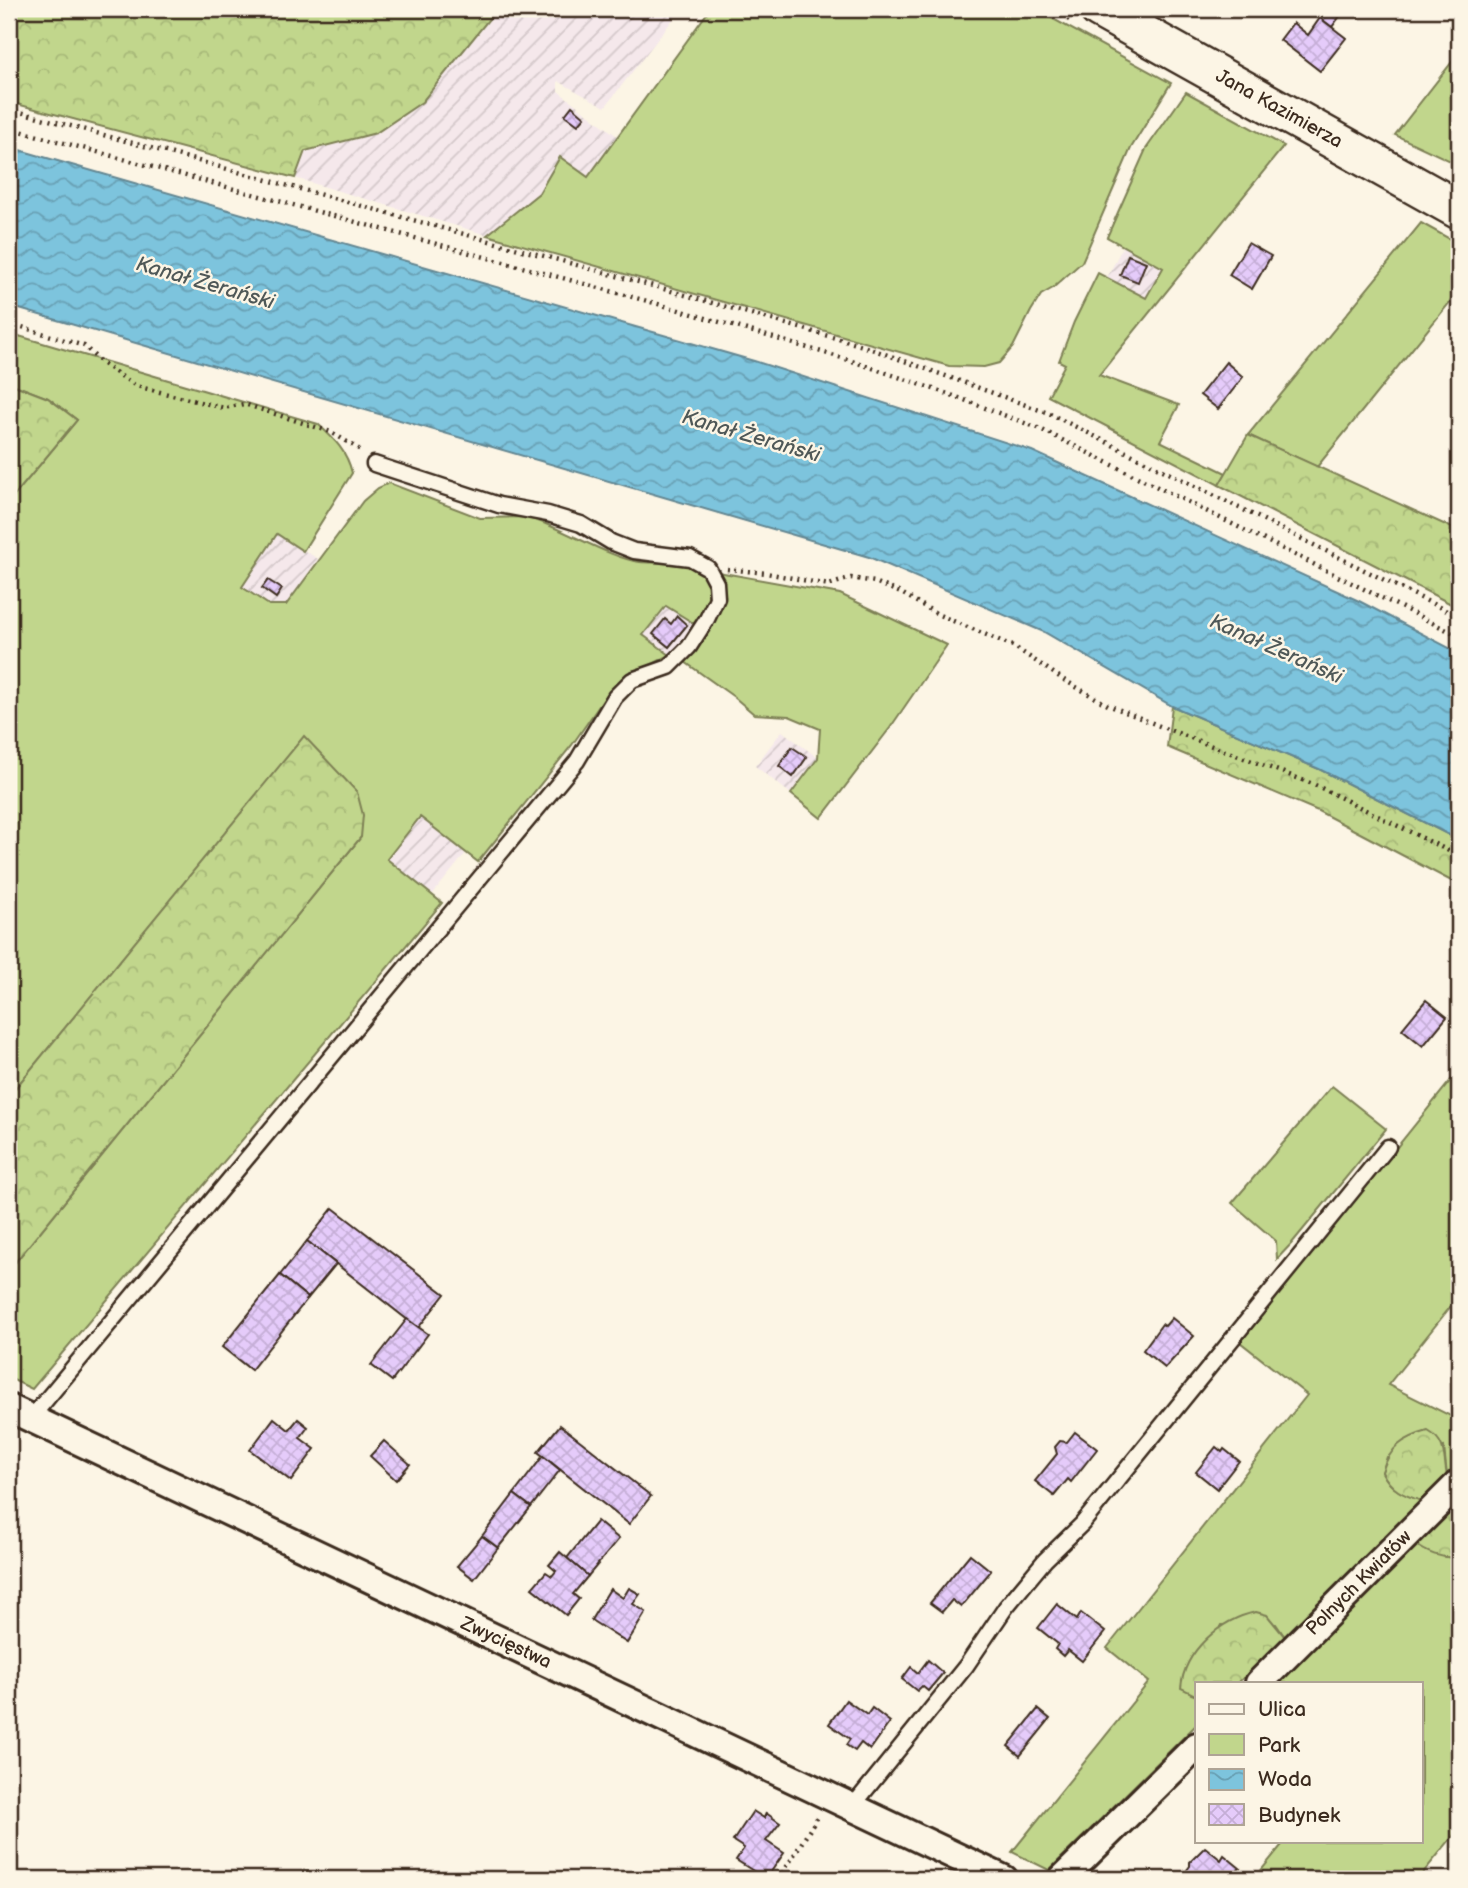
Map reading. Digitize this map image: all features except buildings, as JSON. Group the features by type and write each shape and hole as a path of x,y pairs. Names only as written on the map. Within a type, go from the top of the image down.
{"main road":[{"name":"Jana Kazimierza","path":"1098,9 1459,210"}],"street":[{"name":"Zwycięstwa","path":"20,1413 1004,1879"},
{"name":"Polnych Kwiatów","path":"1260,1682 1459,1483"},
{"path":"1062,1879 1195,1748"}],"lane":[{"path":"20,1413 577,761 615,696 632,680 669,667 689,647 717,597 716,583 708,568 690,558 634,551 611,542 581,524 548,514 499,505 374,464"},
{"path":"841,1802 966,1666 1006,1607 1045,1560 1082,1524 1388,1147"}],"path":[{"path":"9,109 863,346 1048,413 1459,617"},
{"path":"9,128 662,305 852,361 951,395 1038,428 1459,636"},
{"path":"9,323 84,346 103,364 136,386 224,408 244,404 331,432 361,450 374,464"},
{"path":"708,568 766,573 830,585 851,578 875,582 903,594 939,615 1013,646 1108,705 1313,784 1459,856"},
{"path":"779,1879 841,1802"}],"shaded area":[{"path":"497,9 681,9 605,107 558,81 558,91 617,136 587,177 560,157 539,193 487,235 295,178 305,151 376,133 422,102"},
{"path":"1123,246 1163,267 1146,299 1107,278"},
{"path":"277,534 318,559 286,605 269,605 242,588"},
{"path":"666,606 695,624 670,655 643,635"},
{"path":"782,731 818,758 791,794 755,766"},
{"path":"421,817 466,853 432,895 386,859"}],"green space":[{"path":"9,9 497,9 422,102 376,133 305,151 295,178 9,102"},
{"path":"710,9 1035,9 1171,83 1131,148 1082,262 1041,295 1013,347 999,363 984,367 949,366 487,235 539,193 560,157 588,177"},
{"path":"1459,53 1459,165 1395,135"},
{"path":"1186,92 1284,146 1099,375 1179,405 1160,441 1226,473 1219,485 1048,396 1065,364 1059,361 1074,322 1098,273 1146,298 1163,268 1107,237 1146,149"},
{"path":"1421,223 1459,244 1459,291 1317,467 1248,435"},
{"path":"12,334 318,424 329,435 343,452 352,473 303,551 277,534 242,587 269,605 286,605 363,501 378,488 389,483 480,518 524,517 538,521 629,560 676,563 694,568 706,579 709,591 695,624 666,606 643,635 670,655 632,671 606,696 572,745 478,862 420,817 387,859 442,903 32,1389 9,1378 9,1270 361,837 304,737 9,1096 9,502 77,420 48,398 9,383 9,338"},
{"path":"9,383 48,398 77,420 9,502"},
{"path":"1248,435 1459,531 1459,608 1219,485"},
{"path":"718,572 840,594 947,645 890,728 821,818 791,794 818,758 820,729 789,716 754,714 685,662 707,634 723,600"},
{"path":"1172,706 1319,769 1459,840 1459,885 1318,811 1167,747"},
{"path":"304,736 357,792 363,815 361,837 9,1270 9,1096"},
{"path":"1459,1070 1459,1296 1388,1385 1459,1420 1459,1464 1447,1476 1444,1447 1387,1457 1382,1472 1390,1483 1404,1494 1422,1501 1285,1637 1276,1624 1222,1625 1191,1694 1195,1695 1195,1726 1049,1870 1012,1852 1149,1682 1107,1648 1307,1395 1240,1342"},
{"path":"1332,1086 1386,1129 1277,1259 1276,1241 1232,1203"},
{"path":"1428,1431 1441,1445 1447,1476 1422,1501 1398,1491 1382,1472 1393,1450 1411,1437"},
{"path":"1459,1496 1459,1557 1434,1554 1412,1542"},
{"path":"1412,1542 1450,1558 1459,1557 1459,1829 1418,1879 1254,1879 1284,1842 1422,1842 1422,1682 1268,1682"},
{"path":"1256,1612 1267,1615 1285,1637 1239,1682 1195,1682 1195,1695 1181,1688 1189,1661 1206,1639 1218,1629"}],"water":[{"name":"Kanał Żerański","path":"9,147 754,361 1032,451 1359,601 1459,653 1459,840 1319,769 1172,706 1044,632 869,557 9,306"}]}
